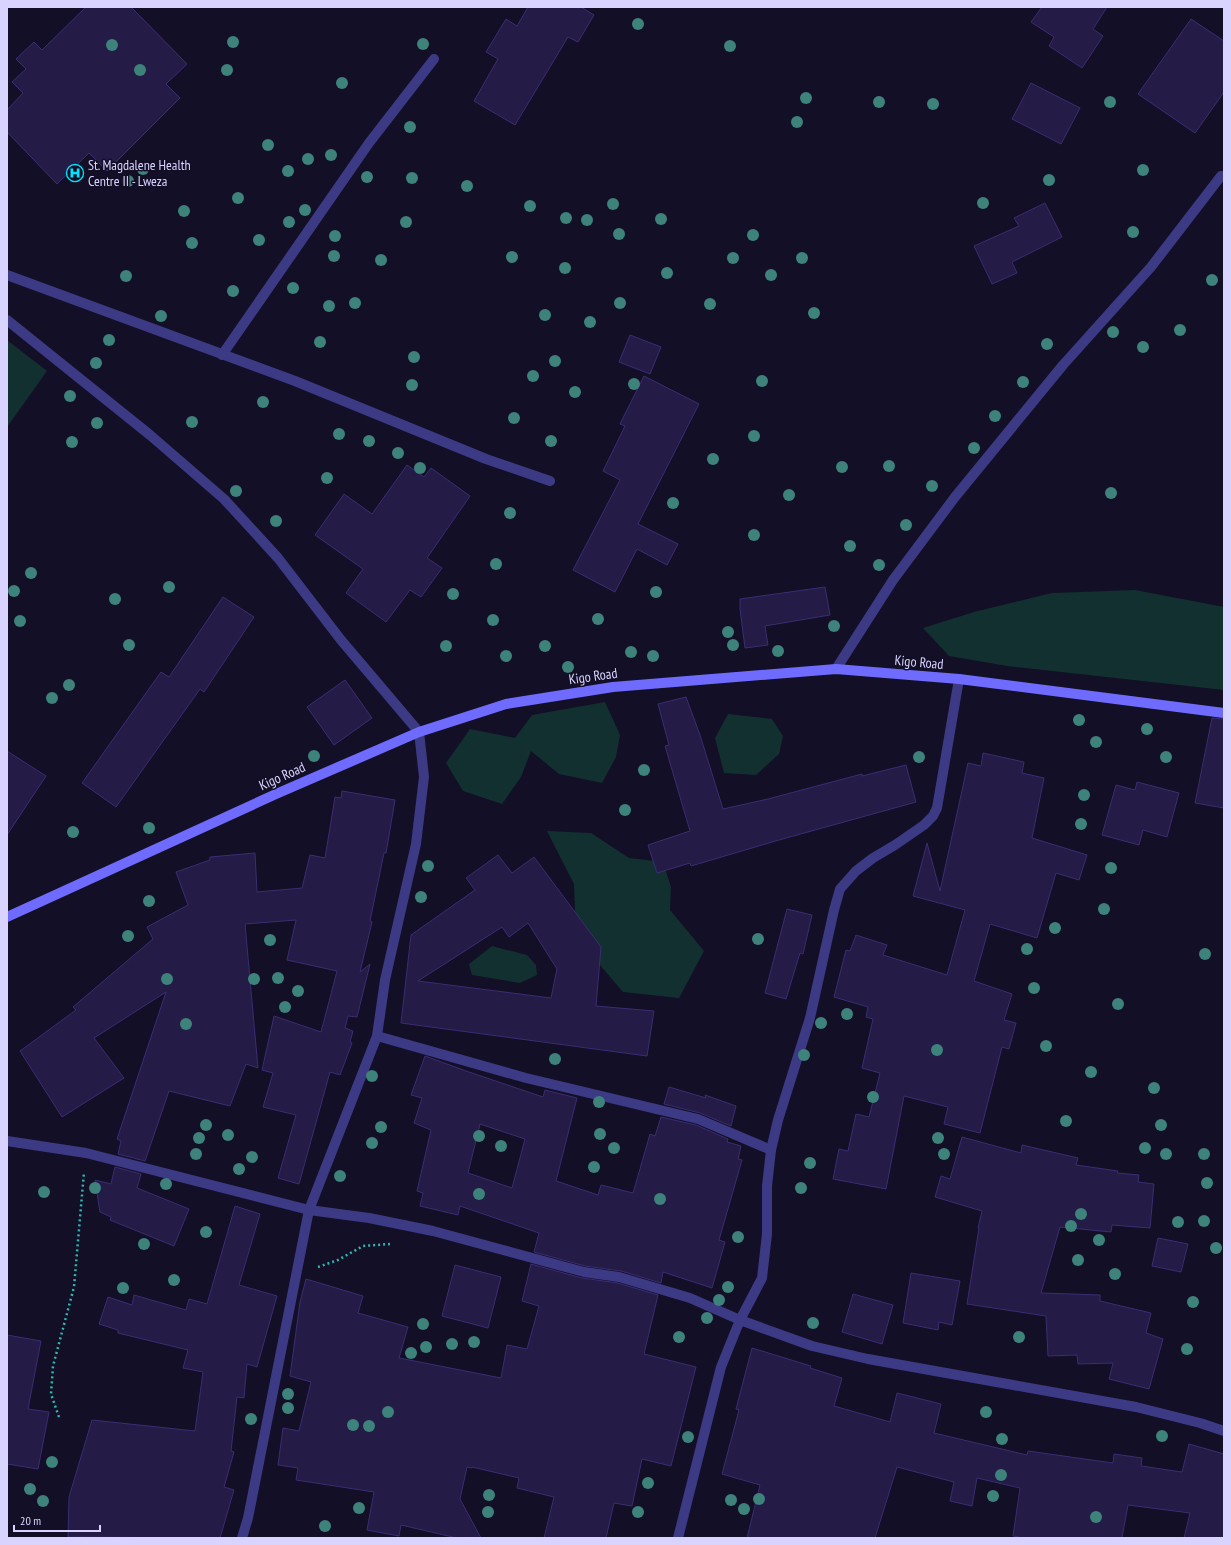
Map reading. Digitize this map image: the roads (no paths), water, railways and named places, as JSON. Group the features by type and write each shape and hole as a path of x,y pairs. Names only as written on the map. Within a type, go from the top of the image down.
{"street":[{"path":"222,355 369,143 434,59"},
{"path":"836,669 893,580 955,497 1063,365 1151,267 1221,176"},
{"path":"7,275 295,382 486,459 550,481"},
{"path":"7,320 150,435 224,499 278,558 341,640 419,732 424,777 416,844 386,980 377,1036 308,1210 248,1518 242,1538"},
{"name":"Kigo Road","path":"7,917 276,794 419,732 506,704 613,687 836,669 959,679 1224,713"},
{"path":"678,1538 721,1367 740,1320 762,1278 767,1234 767,1186 771,1150 778,1120 810,1018 840,889 856,871 873,858 924,825 933,816 937,808 959,679"},
{"path":"377,1036 526,1078 698,1119 771,1150"},
{"path":"7,1141 86,1154 308,1210 368,1218 433,1231 584,1272 619,1277 690,1298 740,1320 812,1346 868,1359 1136,1407 1200,1423 1224,1431"}],"place":[{"name":"St. Magdalene Health Centre II - Lweza","path":"75,173"}]}
